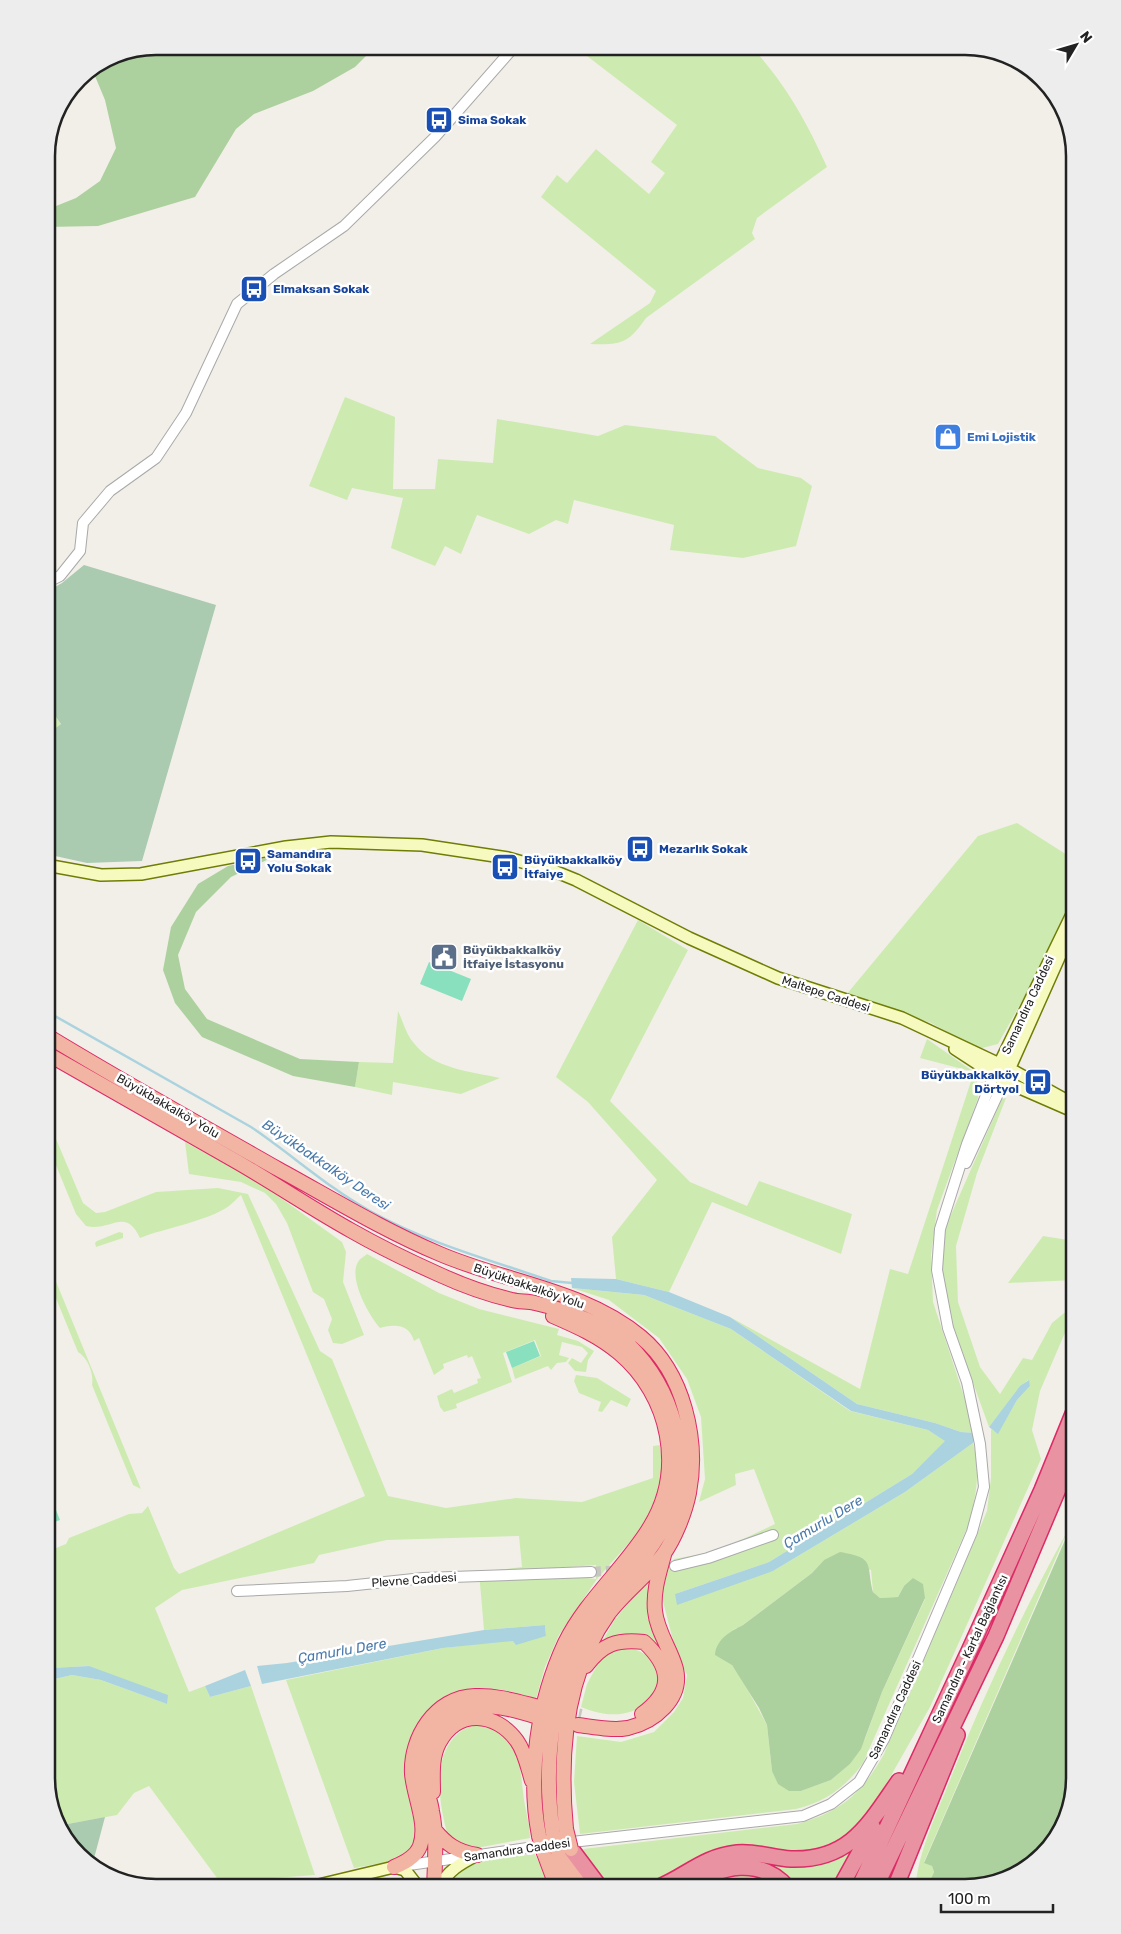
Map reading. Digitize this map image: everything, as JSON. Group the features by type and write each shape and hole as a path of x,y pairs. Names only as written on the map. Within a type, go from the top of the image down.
{"highway":[{"name":"Büyükbakkalköy Yolu","path":"55,1040 372,1222 440,1254 601,1311 640,1336 653,1348 674,1382 690,1431 692,1466 689,1495 679,1524 664,1554 610,1612 592,1643 579,1677 564,1750 560,1832"},
{"name":"Büyükbakkalköy Yolu","path":"55,1058 199,1139 353,1232 467,1287 515,1301 534,1302 574,1315 610,1331 625,1341 649,1367 675,1424 680,1465 677,1494 667,1520 651,1547 597,1614 574,1652 562,1686 550,1755 549,1793 560,1832"},
{"path":"515,1301 596,1336 620,1354 652,1392 664,1426 669,1449 669,1478 664,1501 649,1528 590,1602 565,1643 543,1712 534,1790"},
{"name":"Samandıra - Kartal Bağlantısı","path":"862,1879 970,1649 1042,1490 1066,1430"},
{"name":"Samandıra - Kartal Bağlantısı","path":"879,1879 996,1636 1066,1470"},
{"path":"579,1677 594,1656 604,1648 618,1641 644,1642 656,1653 663,1665 666,1681 662,1695 654,1706 642,1714 628,1719 580,1721 608,1729 627,1728 645,1722 660,1713 670,1701 675,1689 676,1670 659,1628 654,1593 664,1554"},
{"path":"899,1879 920,1831 996,1636"},
{"path":"845,1879 970,1649"},
{"path":"394,1867 410,1859 420,1848 423,1834 412,1774 413,1755 422,1729 434,1714 456,1700 474,1696 503,1699 539,1712 475,1706 454,1713 442,1723 429,1738 423,1757 423,1773 432,1810"},
{"path":"434,1879 432,1810 433,1766 439,1743 457,1724 476,1718 492,1720 506,1728 519,1743 534,1790 539,1836 554,1879"},
{"path":"674,1879 713,1858 738,1853 790,1859 816,1858 841,1850 859,1834 899,1782"},
{"path":"434,1829 444,1842 458,1850 477,1855"},
{"path":"910,1879 920,1831"},
{"path":"560,1832 570,1879"},
{"path":"565,1850 581,1879"},
{"path":"565,1850 592,1879"},
{"path":"706,1879 718,1871 746,1866 758,1868 774,1879"}],"main road":[{"name":"Maltepe Caddesi","path":"55,867 83,873 122,875 160,871 306,844 344,842 422,846 508,858 554,871 786,982 889,1013 925,1028 1005,1066 1066,1100"},
{"name":"Samandıra Caddesi","path":"1005,1066 1066,928"},
{"name":"Samandıra Caddesi","path":"999,1078 1066,941"},
{"name":"Maltepe Caddesi","path":"925,1028 999,1078 1066,1108"},
{"path":"445,1879 458,1865 477,1855"},
{"name":"Samandıra Caddesi","path":"344,1879 394,1867"},
{"path":"394,1867 405,1870 412,1879"}],"street":[{"path":"55,578 60,576 80,551 83,523 110,491 156,458 186,413 238,304 274,274 344,226 435,136 507,55"},
{"name":"Samandıra Caddesi","path":"394,1867 477,1855 803,1816 831,1804 860,1782 884,1739 949,1590 972,1532 984,1487 980,1444 967,1382 948,1328 936,1270 940,1230 967,1144 999,1078"},
{"path":"674,1566 708,1558 773,1535"},
{"name":"Plevne Caddesi","path":"237,1591 347,1586 423,1578 591,1572"}],"green space":[{"path":"156,55 367,55 355,67 313,91 254,114 236,129 195,197 98,226 55,227 55,206 76,198 100,181 116,148 105,100 95,76 130,58"},
{"path":"586,55 759,55 785,89 811,134 827,167 757,218 752,233 755,239 646,318 629,338 617,343 590,344 650,303 656,291 541,197 557,175 567,183 596,149 649,194 665,173 651,162 677,125"},
{"path":"345,397 395,417 393,489 435,489 438,459 493,463 497,419 598,436 625,425 715,436 758,468 801,478 812,486 796,546 743,558 670,550 674,525 574,500 568,524 556,520 529,534 477,515 461,554 445,546 435,566 391,548 403,498 352,488 347,500 309,486"},
{"path":"84,565 216,605 142,861 87,863 55,856 55,728 61,724 55,716 55,587"},
{"path":"55,716 61,724 55,728"},
{"path":"1017,823 1066,854 1066,922 998,1044 978,1049 931,1023 846,995 978,836"},
{"path":"275,856 231,877 196,912 178,955 185,989 207,1019 300,1059 359,1062 355,1087 293,1076 202,1037 175,1003 163,970 171,927 198,884 228,866"},
{"path":"638,920 688,950 610,1101 690,1182 747,1206 759,1181 852,1214 841,1254 712,1202 669,1292 616,1279 612,1237 657,1180 588,1102 556,1077"},
{"path":"429,962 471,979 462,1001 420,984"},
{"path":"398,1011 411,1039 421,1051 431,1058 452,1068 500,1078 461,1094 393,1082 392,1095 355,1087 359,1062 393,1063"},
{"path":"927,1039 974,1072 920,1058"},
{"path":"974,1072 977,1080 978,1098 937,1210 931,1255 933,1302 976,1433 961,1432 935,1423 857,1404 730,1317 860,1389 890,1269 908,1274"},
{"path":"1006,1098 977,1173 956,1246 958,1302 980,1367 1000,1394 1023,1358 1032,1360 1052,1323 1066,1311 1066,1330 1040,1391 1032,1430 1041,1459 930,1707 860,1830 822,1851 698,1858 661,1879 604,1879 589,1864 583,1849 797,1824 826,1813 849,1799 867,1780 884,1754 987,1511 991,1478 991,1429 998,1433 1017,1400 1030,1386 1028,1380 1021,1386 989,1427 946,1308 942,1274 946,1226 1002,1099"},
{"path":"55,1136 83,1203 96,1213 105,1212 156,1192 218,1188 248,1194 320,1351 332,1359 388,1496 446,1508 516,1498 582,1502 653,1478 653,1446 660,1445 663,1477 645,1525 597,1579 559,1635 545,1667 536,1699 497,1689 486,1688 463,1692 439,1706 415,1730 409,1742 406,1768 416,1838 414,1846 404,1855 387,1862 354,1868 286,1680 443,1648 546,1636 545,1625 484,1630 479,1572 522,1567 519,1536 387,1540 319,1555 314,1563 182,1590 155,1608 189,1692 205,1686 210,1697 251,1686 315,1875 261,1879 218,1879 149,1786 134,1793 117,1815 65,1823 58,1804 55,1778 55,1679 72,1675 101,1680 167,1704 89,1666 55,1668 55,1548 66,1544 69,1538 129,1514 142,1513 148,1506 174,1568 179,1574 365,1496 241,1195 229,1206 210,1216 140,1238 129,1223 117,1222 103,1226 86,1226 76,1214 55,1163","holes":["596,1565 596,1579 576,1577 543,1569"]},
{"path":"185,1142 260,1183 342,1242 346,1252 343,1282 364,1335 342,1344 333,1343 328,1330 332,1319 324,1299 313,1292 287,1223 276,1204 265,1193 241,1182 189,1174"},
{"path":"119,1232 123,1233 123,1238 96,1247 95,1243 97,1241"},
{"path":"1043,1236 1066,1240 1066,1280 1008,1283"},
{"path":"367,1254 439,1293 479,1309 559,1329 557,1335 578,1341 594,1351 588,1360 586,1372 575,1371 568,1363 572,1358 581,1363 588,1353 582,1347 562,1342 559,1355 569,1358 566,1362 557,1363 551,1370 548,1366 515,1379 512,1368 541,1356 535,1340 503,1353 512,1382 456,1404 457,1408 444,1412 440,1407 437,1396 452,1389 454,1393 478,1383 477,1379 481,1378 472,1356 468,1358 467,1355 443,1364 444,1368 434,1375 419,1338 414,1341 412,1335 405,1328 391,1326 380,1328 361,1296 356,1277 358,1262"},
{"path":"55,1279 141,1489 133,1485 92,1385 90,1367 85,1358 78,1352 55,1296"},
{"path":"572,1288 644,1295 731,1329 850,1411 928,1430 946,1441 912,1474 769,1562 675,1594 773,1571 905,1492 973,1443 977,1475 968,1526 863,1763 842,1786 825,1798 807,1806 796,1809 580,1834 574,1782 577,1736 621,1742 654,1732 674,1712 683,1698 687,1675 677,1656 660,1590 666,1570 674,1559 718,1551 775,1524 754,1469 735,1474 736,1485 699,1502 705,1479 701,1417 687,1379 659,1338 609,1300","holes":["824,1560 871,1570 873,1592 880,1598 898,1597 904,1586 925,1599 882,1692 865,1739 850,1764 831,1780 801,1791 772,1771 767,1725 732,1665 733,1630 743,1625 812,1573"]},
{"path":"534,1341 540,1356 512,1368 506,1352"},
{"path":"576,1375 597,1378 631,1399 627,1407 611,1400 602,1412 598,1411 601,1402 579,1393 574,1381"},
{"path":"55,1508 60,1520 55,1522"},
{"path":"1066,1534 924,1862 932,1866 934,1872 931,1879 916,1879 929,1833 976,1716 1051,1560"},
{"path":"1066,1538 1066,1778 1063,1804 1056,1823 1041,1845 1032,1854 1010,1869 991,1876 965,1879 931,1879 934,1872 932,1866 924,1863"},
{"path":"840,1552 851,1554 864,1560 869,1569 873,1592 880,1598 898,1597 904,1586 913,1578 923,1584 925,1598 882,1692 861,1749 850,1764 831,1780 801,1791 789,1791 778,1784 772,1771 767,1725 759,1708 732,1665 715,1655 716,1649 725,1636 743,1625 812,1573 824,1560"},
{"path":"652,1575 664,1655 643,1638 630,1634 603,1640 615,1619"},
{"path":"620,1647 641,1652 653,1663 658,1676 655,1691 645,1704 629,1712 608,1714 581,1707 587,1684 601,1658"},
{"path":"476,1724 491,1727 502,1732 510,1740 515,1750 519,1761 530,1838 471,1849 448,1836 441,1805 440,1771 450,1742 461,1731"},
{"path":"105,1817 94,1858 80,1845 66,1824"},
{"path":"853,1846 836,1879 780,1879 762,1865 715,1879 686,1879 706,1866"},
{"path":"535,1854 547,1879 451,1879 461,1870 472,1864 497,1858"},
{"path":"728,1873 758,1875 765,1879 716,1879"}],"water":[{"path":"571,1278 616,1279 669,1292 730,1317 857,1404 935,1423 961,1432 976,1433 973,1443 905,1492 773,1571 677,1605 675,1594 769,1562 912,1474 945,1441 928,1430 851,1411 731,1329 644,1295 572,1288"},
{"path":"1029,1380 1030,1386 1017,1400 998,1434 989,1427 1020,1386"},
{"path":"545,1625 546,1636 516,1645 513,1641 443,1648 262,1684 257,1666 287,1663 484,1630"},
{"path":"89,1666 168,1695 167,1704 101,1680 72,1675 55,1679 55,1668"},
{"path":"245,1670 251,1686 210,1697 205,1686"}],"waterway":[{"name":"Büyükbakkalköy Deresi","path":"55,1016 251,1127 339,1192 370,1211 436,1242 551,1281 572,1283"}],"tunnel":[{"path":"591,1572 622,1570"},
{"path":"558,1711 581,1716"}],"place":[{"name":"Sima Sokak","path":"439,120"},
{"name":"Elmaksan Sokak","path":"254,289"},
{"name":"Emi Lojistik","path":"948,437"},
{"name":"Mezarlık Sokak","path":"640,849"},
{"name":"Samandıra Yolu Sokak","path":"248,861"},
{"name":"Büyükbakkalköy İtfaiye","path":"505,867"},
{"name":"Büyükbakkalköy İtfaiye İstasyonu","path":"444,957"},
{"name":"Büyükbakkalköy Dörtyol","path":"1038,1082"}],"water label":[{"name":"Çamurlu Dere","path":"823,1522"},
{"name":"Çamurlu Dere","path":"342,1651"}]}
